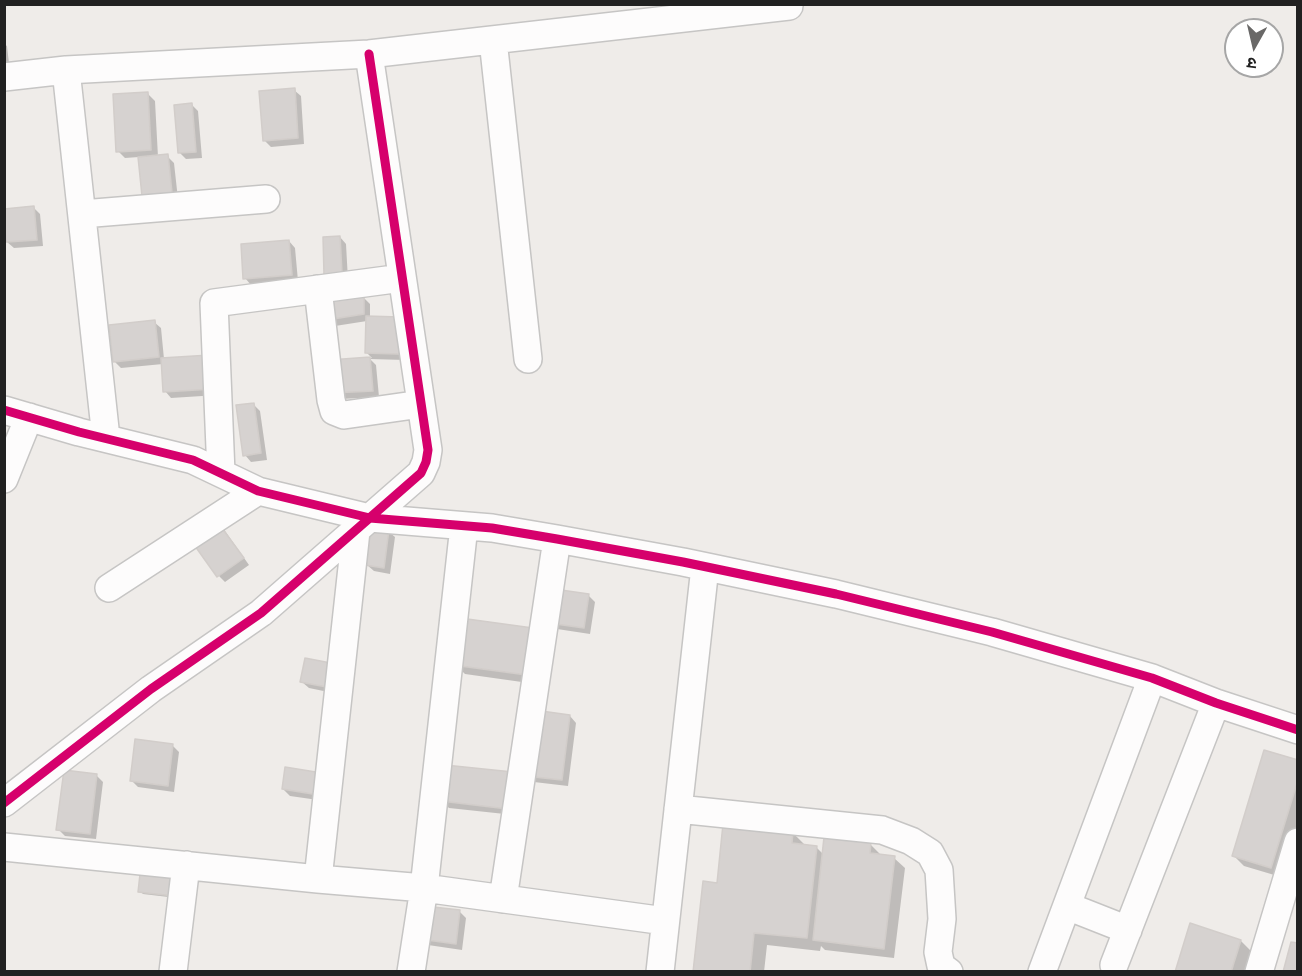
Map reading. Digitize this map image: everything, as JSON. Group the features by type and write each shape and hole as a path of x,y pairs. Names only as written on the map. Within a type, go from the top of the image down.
{"street":[{"path":"4,77 66,70 369,54 789,6 788,4"},
{"path":"493,40 528,360"},
{"path":"4,803 151,689 261,613 421,473 428,450 369,54"},
{"path":"66,70 106,438"},
{"path":"82,214 266,199"},
{"path":"221,473 214,303 402,278"},
{"path":"318,289 334,411 344,415 421,404"},
{"path":"4,479 17,414 193,460 258,491 363,525 492,528 705,567 836,594 981,629 1152,678 1216,703 1298,730"},
{"path":"109,588 258,491"},
{"path":"318,879 363,525"},
{"path":"411,972 424,888 464,526"},
{"path":"503,899 557,539"},
{"path":"660,972 705,567"},
{"path":"1042,972 1152,678"},
{"path":"1114,965 1216,703"},
{"path":"678,809 882,830 911,841 930,853 939,870 942,919 938,952 941,966 949,972"},
{"path":"1259,972 1298,842"},
{"path":"4,847 424,888 665,921"},
{"path":"173,972 186,865"},
{"path":"1067,906 1128,930"}],"building":[{"path":"295,88 298,138 263,141 259,91"},
{"path":"148,92 151,150 116,152 113,94"},
{"path":"192,103 196,152 178,153 174,105"},
{"path":"168,154 172,193 142,196 138,157"},
{"path":"34,206 37,240 6,242 4,209"},
{"path":"340,236 342,274 324,275 323,237"},
{"path":"289,240 292,275 243,279 241,244"},
{"path":"364,296 364,314 327,320 326,299"},
{"path":"366,316 400,317 399,354 365,353"},
{"path":"155,320 159,357 113,362 109,325"},
{"path":"210,355 212,389 163,392 161,358"},
{"path":"370,357 373,391 331,393 329,360"},
{"path":"254,403 261,453 243,456 236,405"},
{"path":"216,520 244,558 217,577 190,539"},
{"path":"370,527 389,529 384,568 365,565"},
{"path":"554,589 589,594 584,628 549,623"},
{"path":"460,618 533,628 527,675 453,665"},
{"path":"305,658 336,664 332,688 300,682"},
{"path":"534,710 570,715 562,780 525,776"},
{"path":"135,739 173,744 168,786 130,781"},
{"path":"1264,750 1298,760 1298,780 1271,868 1232,856"},
{"path":"445,765 513,772 508,809 441,801"},
{"path":"285,767 322,773 319,795 282,789"},
{"path":"64,770 97,774 90,834 56,830"},
{"path":"723,824 793,831 792,843 817,846 807,938 754,933 750,972 693,972 703,881 717,883"},
{"path":"824,837 871,842 870,853 895,856 884,949 813,940"},
{"path":"140,874 177,878 174,896 138,892"},
{"path":"424,906 460,910 456,944 420,939"},
{"path":"1190,923 1241,940 1231,972 1175,972"},
{"path":"1291,942 1298,943 1298,972 1283,972"}],"cycle path":[{"path":"4,803 151,689 261,613 421,473 428,450 369,54"},
{"path":"4,410 79,432 193,460 258,491 370,518 492,528 683,562 836,594 992,632 1152,678 1216,703 1298,730"}]}
